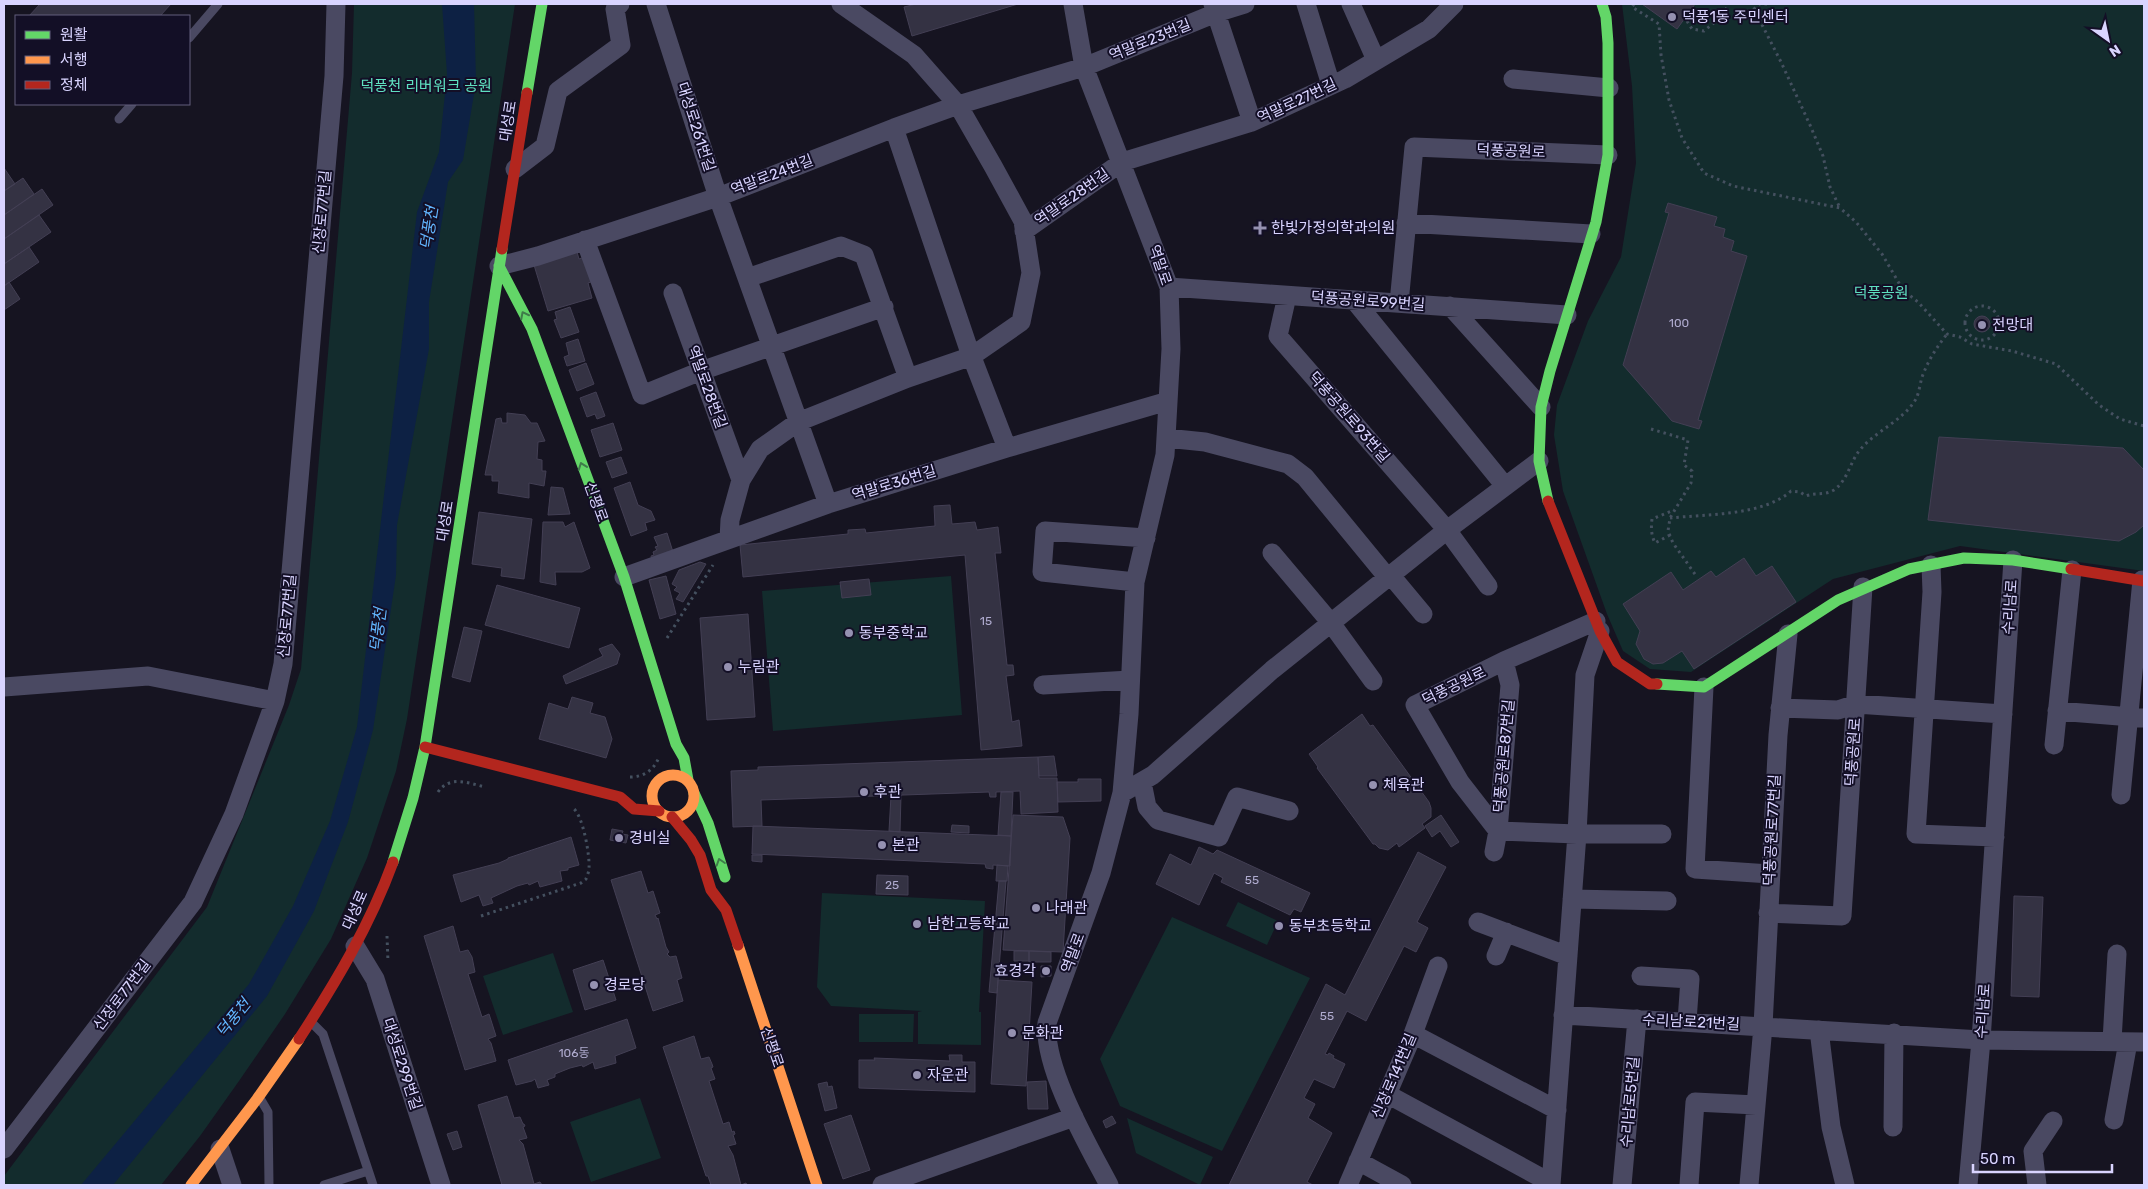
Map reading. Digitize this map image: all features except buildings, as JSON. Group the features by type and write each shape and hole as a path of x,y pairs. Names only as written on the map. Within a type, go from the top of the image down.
{"street":[{"name":"신장로77번길","path":"4,1149 193,902 234,814 274,701 283,664 334,76 336,4"},
{"name":"대성로","path":"191,1185 220,1149 311,1022 355,946 393,861 415,791 425,747 542,4"},
{"path":"515,169 544,146 558,91 621,45 615,9 620,4"},
{"name":"대성로261번길","path":"657,4 718,197 828,504"},
{"path":"841,4 914,55 958,105 1023,221 1024,231"},
{"name":"역말로","path":"1073,4 1084,67 1169,287 1171,349 1165,455 1135,582 1122,793 1101,874 1047,1023 1046,1037 1057,1076 1074,1117 1109,1185"},
{"name":"역말로23번길","path":"1084,67 1215,8 1245,4"},
{"path":"1306,4 1331,85"},
{"path":"1351,4 1376,60"},
{"name":"역말로27번길","path":"1122,162 1252,122 1331,85 1429,29 1454,4"},
{"path":"1602,4 1606,17 1608,44 1608,155 1596,222 1541,407 1539,461 1549,503 1598,626 1617,662 1650,684 1704,687 1838,600 1863,587 1909,569 1964,558 2013,560 2143,581 2136,717 2121,795"},
{"path":"1215,8 1252,122"},
{"name":"역말로24번길","path":"500,266 538,256 718,197 958,105 1084,67"},
{"path":"1513,79 1609,88"},
{"path":"894,128 972,356 1008,448"},
{"name":"덕풍공원로","path":"1406,223 1414,147 1608,155"},
{"name":"역말로28번길","path":"729,539 730,520 741,480 760,449 798,422 908,378 972,356 1021,322 1031,273 1024,231 1122,162"},
{"path":"1399,303 1406,223 1591,234"},
{"path":"585,240 642,395 701,371 884,308"},
{"path":"748,278 841,246 864,255 908,378"},
{"name":"신평로","path":"500,266 532,329 624,578 676,744 684,758 688,780"},
{"name":"덕풍공원로99번길","path":"1169,287 1567,316"},
{"name":"역말로28번길","path":"673,293 741,480"},
{"name":"덕풍공원로93번길","path":"1287,296 1278,336 1447,530"},
{"path":"1354,300 1505,486"},
{"path":"1450,306 1541,407"},
{"name":"역말로36번길","path":"624,578 828,504 1168,401"},
{"path":"1166,438 1205,442 1288,464 1305,477 1388,578 1393,578 1423,614"},
{"path":"1122,793 1153,776 1272,670 1447,530 1539,461"},
{"path":"1447,530 1488,586"},
{"path":"1135,582 1042,572 1045,531 1146,538"},
{"path":"1272,553 1331,623 1373,680"},
{"name":"수리남로","path":"1968,1185 1981,1040 2013,560"},
{"path":"1931,565 1932,592 1916,834 1994,837"},
{"path":"2054,744 2072,570"},
{"name":"덕풍공원로","path":"1768,914 1842,916 1863,587"},
{"path":"1387,1094 1551,1184 1577,834 1585,675 1598,626"},
{"name":"덕풍공원로","path":"1498,831 1460,782 1415,705 1504,662 1598,626"},
{"name":"덕풍공원로77번길","path":"1749,1185 1763,1026 1780,708 1788,634"},
{"name":"덕풍공원로87번길","path":"1504,662 1510,685 1498,831 1577,834 1662,834"},
{"path":"4,686 148,676 274,701"},
{"path":"1043,685 1130,680"},
{"path":"1704,687 1695,869 1770,874"},
{"path":"1780,708 1838,710 1856,704 2003,714"},
{"path":"2057,710 2136,717"},
{"path":"659,811 652,798 665,760 676,744"},
{"path":"425,747 629,794 674,775 688,780 694,793 694,800 686,812 672,817 659,811 634,809 629,794"},
{"path":"1142,782 1147,807 1158,820 1219,837 1237,797 1289,811"},
{"name":"신평로","path":"694,793 708,823 727,882 726,910"},
{"name":"신평로","path":"672,817 697,850 710,890 726,910 818,1185"},
{"path":"1494,852 1498,831"},
{"path":"1572,899 1667,901"},
{"path":"1478,922 1568,956"},
{"path":"1496,956 1506,932"},
{"name":"대성로299번길","path":"355,946 375,979 441,1185"},
{"path":"2114,1120 2128,1042 2117,954"},
{"name":"신장로141번길","path":"1348,1185 1413,1034 1438,966"},
{"path":"1641,976 1690,980 1687,1021"},
{"name":"수리남로21번길","path":"1563,1015 1894,1033 1981,1040 2128,1042"},
{"name":"수리남로5번길","path":"1622,1185 1638,1019"},
{"path":"1819,1030 1831,1126 1845,1185"},
{"path":"1893,1127 1894,1033"},
{"path":"1413,1034 1557,1110"},
{"path":"1689,1185 1695,1102 1756,1105"},
{"path":"882,1185 1074,1117"},
{"path":"2037,1185 2033,1151 2053,1122"},
{"path":"220,1149 232,1185"},
{"path":"1358,1161 1402,1185"}],"lane":[{"path":"190,37 218,4"},
{"path":"119,119 131,105"},
{"path":"311,1022 323,1034 373,1185"},
{"path":"258,1096 268,1112 268,1185"},
{"path":"324,1185 368,1171"}],"path":[{"path":"1634,4 1632,7 1659,24 1661,55 1669,100 1682,138 1704,173 1733,186 1840,208"},
{"path":"1687,21 1692,29 1704,32 1721,17 1729,4"},
{"path":"1767,4 1759,4 1754,10 1782,62 1810,125 1822,156 1830,187 1840,208 1856,222 1882,254 1903,290 1918,302 1947,334 1960,337 1972,344 2012,351 2056,364 2098,405 2120,419 2144,426"},
{"path":"1981,306 1992,309 1996,313 1999,323 1996,334 1986,340 1975,338 1967,331 1968,315 1981,306"},
{"path":"1670,518 1743,510 1768,505 1783,498 1791,491 1800,492 1806,496 1813,493 1822,495 1833,491 1840,485 1858,452 1911,406 1917,398 1931,354 1947,334"},
{"path":"1972,344 1975,338"},
{"path":"1651,429 1688,440 1684,465 1692,471 1691,483 1670,518 1668,531 1697,577"},
{"path":"1670,536 1655,543 1652,537 1651,524 1652,519 1674,510"},
{"path":"662,644 714,563"},
{"path":"624,776 644,775 665,760"},
{"path":"436,796 442,786 452,781 487,788"},
{"path":"481,916 581,883 586,879 590,867 582,821 578,812 569,807"},
{"path":"388,930 387,949 390,968"}],"green space":[{"name":"덕풍천 리버워크 공원","path":"354,4 515,4 407,719 396,771 367,858 331,939 285,1014 239,1081 200,1136 161,1185 4,1185 4,1176 207,907 289,705 301,669 352,73"},
{"name":"덕풍공원","path":"1622,4 2144,4 2144,571 1960,546 1833,579 1691,672 1650,669 1623,651 1607,614 1563,491 1554,435 1557,405 1588,321 1621,257 1636,163 1632,86"},
{"path":"951,576 962,715 773,731 762,591"},
{"path":"822,893 985,901 979,1012 981,1012 981,1045 918,1044 918,1012 922,1011 831,1006 817,987"},
{"path":"1238,902 1278,921 1267,945 1226,926"},
{"path":"1172,917 1310,978 1222,1151 1120,1106 1100,1059"},
{"path":"553,953 573,1012 503,1035 483,976"},
{"path":"859,1014 914,1014 913,1042 859,1042"},
{"path":"640,1098 661,1158 591,1182 570,1122"},
{"path":"1127,1118 1213,1157 1200,1185 1136,1153"}],"water":[{"name":"덕풍천","path":"442,4 474,4 476,82 463,160 448,182 429,302 429,349 397,525 396,575 373,730 348,822 314,911 267,996 113,1185 81,1185 249,984 293,906 330,821 357,727 417,212 439,152 447,74"}],"traffic: fast":[{"path":"527,93 542,4"},
{"path":"1548,501 1539,461 1541,407 1550,371 1596,222 1608,155 1608,43 1606,17 1602,4"},
{"path":"393,862 413,798 425,747 502,249"},
{"path":"499,266 532,329 624,577 676,744 684,758 688,780"},
{"path":"1657,684 1704,687 1838,600 1909,569 1964,558 2013,560 2071,569"},
{"path":"694,793 708,823 725,877"}],"traffic: slow":[{"path":"669,775 677,775 688,781 694,796 688,811 677,817 669,817 658,811 652,800 652,792 658,781 669,775"},
{"path":"738,945 817,1185"},
{"path":"191,1185 257,1099 299,1039"}],"traffic: jam":[{"path":"502,249 527,93"},
{"path":"1548,501 1600,631 1617,662 1650,684 1657,684"},
{"path":"2071,569 2144,581"},
{"path":"425,747 620,797 634,809 659,811"},
{"path":"672,817 691,840 700,855 711,890 726,910 738,945"},
{"path":"299,1039 363,931 393,862"}],"place":[{"name":"덕풍1동 주민센터","path":"1672,17"},
{"name":"한빛가정의학과의원","path":"1260,228"},
{"name":"전망대","path":"1982,325"},
{"name":"동부중학교","path":"849,633"},
{"name":"누림관","path":"728,667"},
{"name":"체육관","path":"1373,785"},
{"name":"후관","path":"864,792"},
{"name":"경비실","path":"619,838"},
{"name":"본관","path":"882,845"},
{"name":"나래관","path":"1036,908"},
{"name":"남한고등학교","path":"917,924"},
{"name":"동부초등학교","path":"1279,926"},
{"name":"효경각","path":"1046,971"},
{"name":"경로당","path":"594,985"},
{"name":"문화관","path":"1012,1033"},
{"name":"자운관","path":"917,1075"}]}
